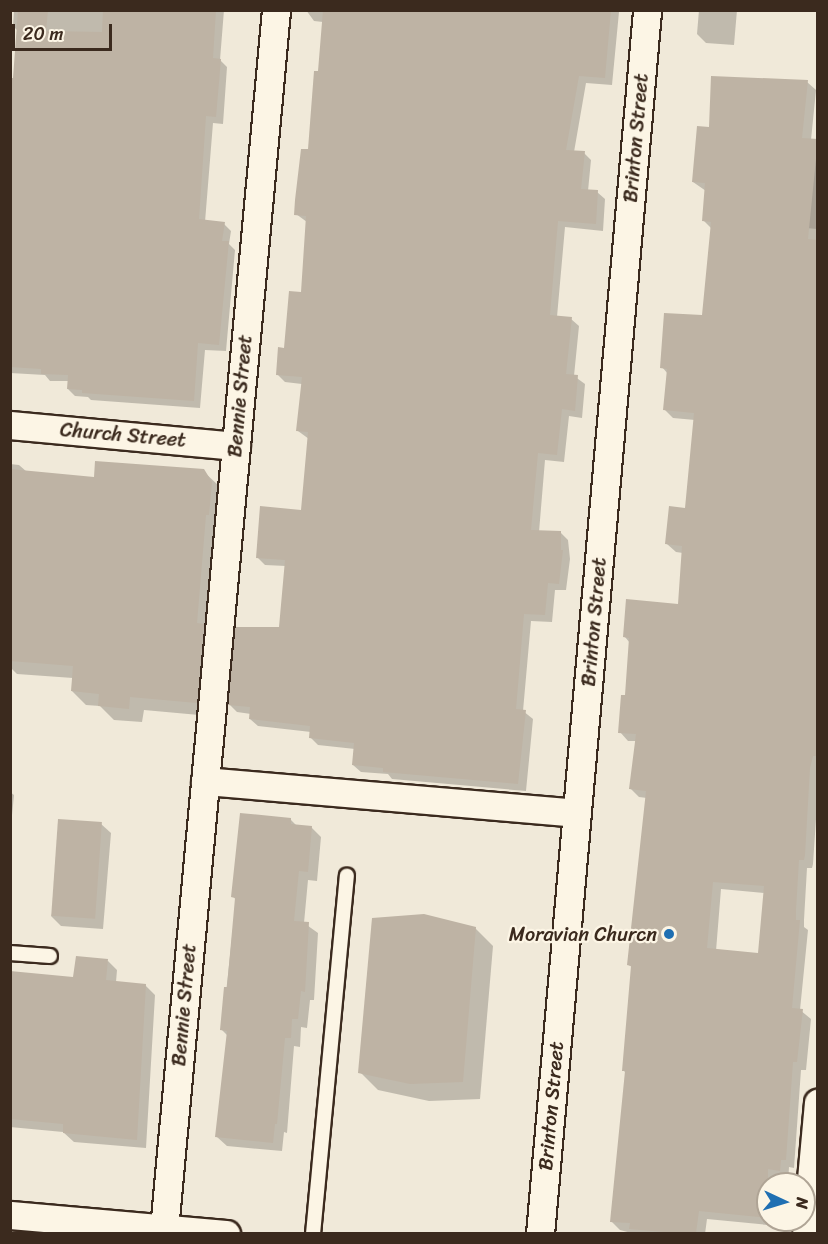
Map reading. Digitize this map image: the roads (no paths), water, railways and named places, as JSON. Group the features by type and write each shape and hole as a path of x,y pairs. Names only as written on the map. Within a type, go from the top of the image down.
{"street":[{"name":"Bennie Street","path":"164,1229 276,10"},
{"name":"Brinton Street","path":"540,1233 647,10"},
{"name":"Church Street","path":"10,425 236,446"},
{"path":"205,782 577,813"},
{"path":"806,1233 818,1103"},
{"path":"10,1215 225,1233"}],"lane":[{"path":"313,1233 347,876"},
{"path":"10,953 50,956"}],"place":[{"name":"Moravian Churcn","path":"669,934"}]}
